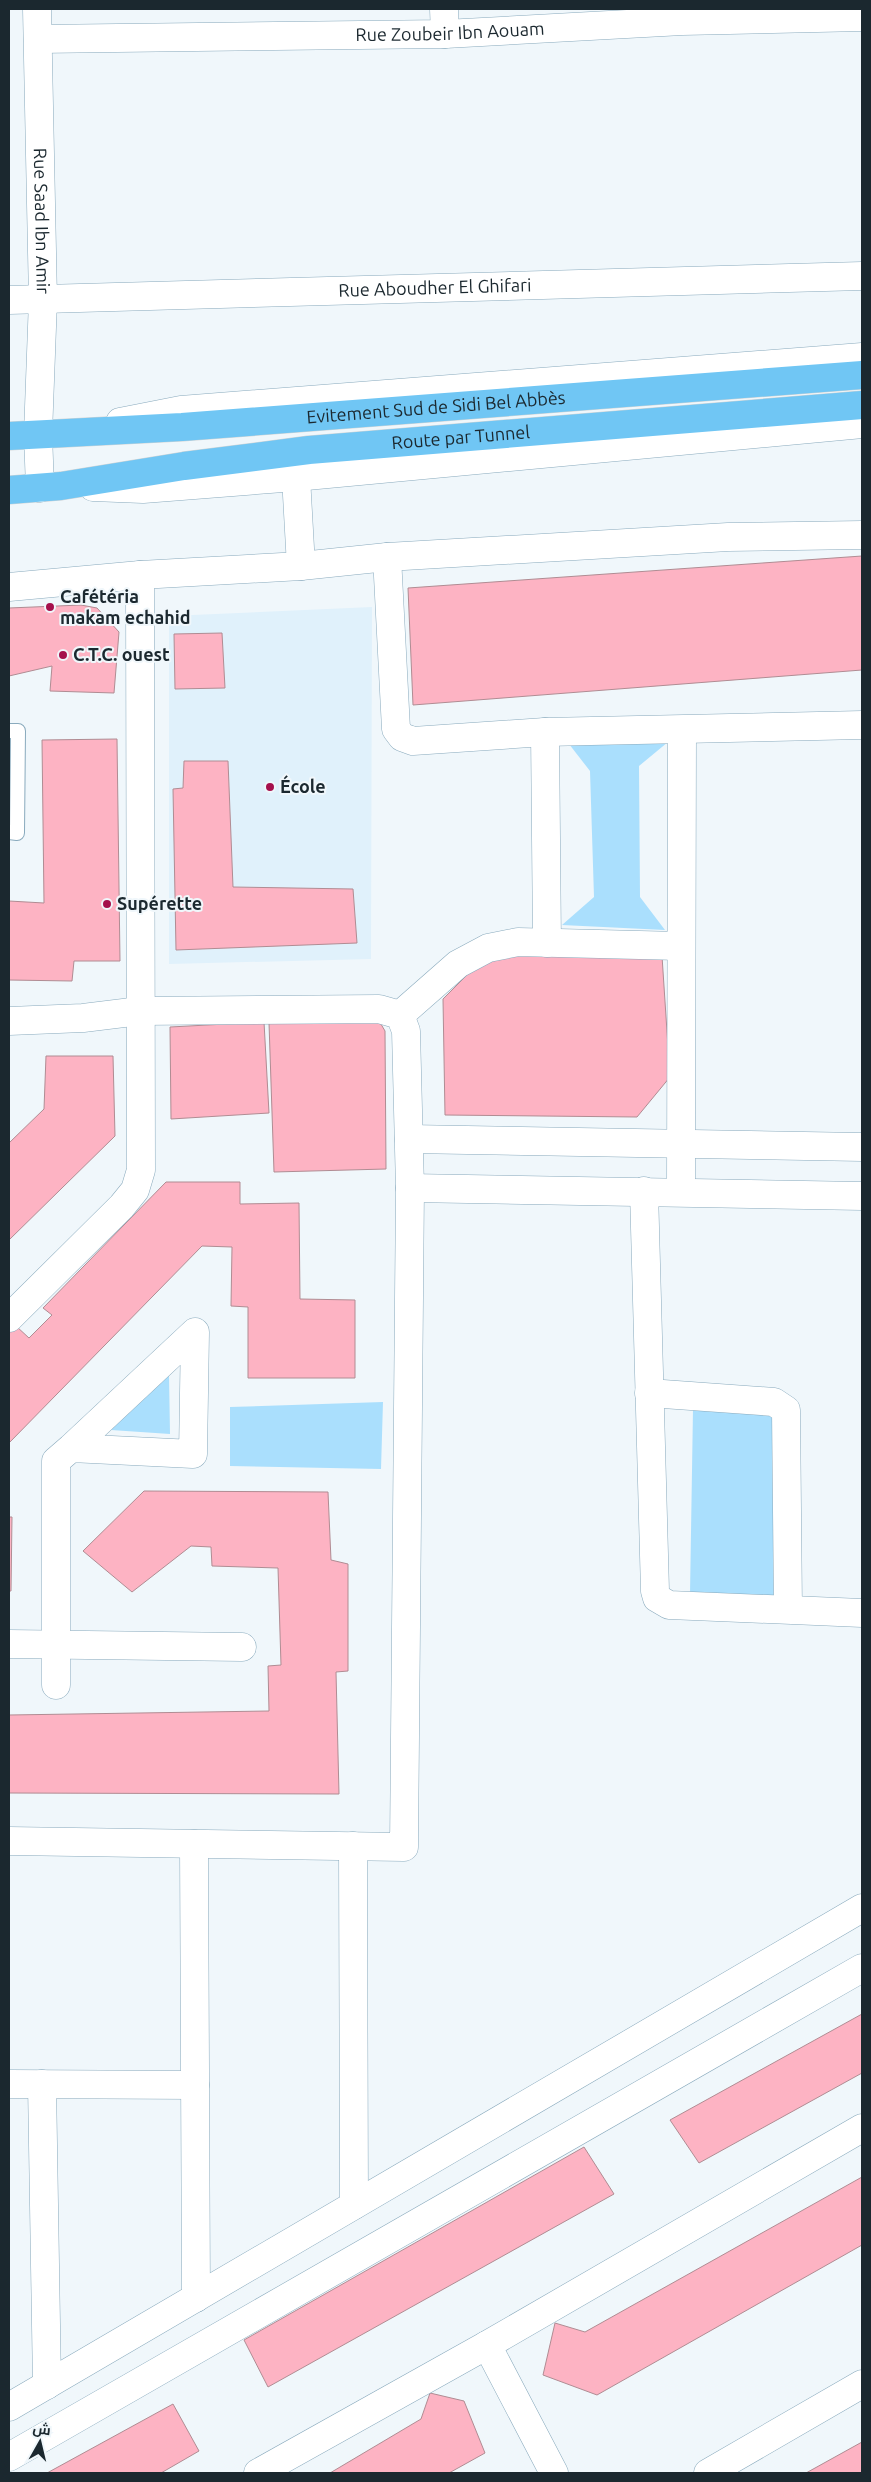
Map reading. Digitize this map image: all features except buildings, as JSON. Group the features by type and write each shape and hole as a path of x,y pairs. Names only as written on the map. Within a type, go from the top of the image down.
{"highway":[{"name":"Evitement Sud de Sidi Bel Abbès","path":"9,436 182,427 862,375"},
{"name":"Route par Tunnel","path":"51,487 184,466 309,450 862,404"},
{"path":"9,490 51,487"}],"street":[{"name":"Rue Saad Ibn Amir","path":"37,9 43,300 38,434 51,487"},
{"name":"Rue Zoubeir Ibn Aouam","path":"38,39 445,21 682,15 862,17"},
{"name":"Rue Aboudher El Ghifari","path":"9,300 862,276"},
{"path":"67,432 181,410 862,357"},
{"path":"51,487 143,489 296,477 862,424"},
{"path":"296,477 301,566"},
{"path":"9,587 140,576 301,566 387,556 728,537 862,535"},
{"path":"387,556 396,728 402,737 414,741 545,732 862,725"},
{"path":"9,1318 122,1206 135,1190 141,1170 140,576"},
{"path":"681,1191 680,946 682,730"},
{"path":"545,732 547,943"},
{"path":"400,1015 458,964 488,948 518,942 680,946"},
{"path":"9,1021 83,1018 140,1011 379,1009 400,1015"},
{"path":"9,1841 404,1847 410,1188 406,1031 400,1015"},
{"path":"409,1139 862,1147"},
{"path":"410,1188 681,1191 862,1196"},
{"path":"644,1191 657,1598 669,1605 862,1613"},
{"path":"56,1685 56,1462 195,1332 193,1454 71,1448"},
{"path":"649,1393 774,1402 786,1410 788,1609"},
{"path":"9,1644 242,1647"},
{"path":"194,1844 196,2298"},
{"path":"353,1846 354,2205"},
{"path":"9,2408 862,1908"},
{"path":"9,2457 862,1968"},
{"path":"9,2084 194,2085"},
{"path":"42,2084 47,2385"},
{"path":"258,2473 488,2345 862,2128"},
{"path":"488,2345 554,2473"},
{"path":"708,2473 862,2384"}],"lane":[{"path":"9,731 18,731 16,833 9,832"}],"shaded area":[{"name":"École","path":"372,607 371,959 169,964 169,616"},
{"path":"668,742 639,766 640,897 665,930 562,925 594,897 590,771 569,744"},
{"path":"169,1374 170,1434 111,1430"},
{"path":"383,1402 381,1469 230,1466 230,1407"},
{"path":"693,1409 778,1415 778,1598 690,1594"}],"place":[{"name":"Cafétéria makam echahid","path":"50,607"},
{"name":"C.T.C. ouest","path":"63,655"},
{"name":"École","path":"270,787"},
{"name":"Supérette","path":"107,904"}]}
